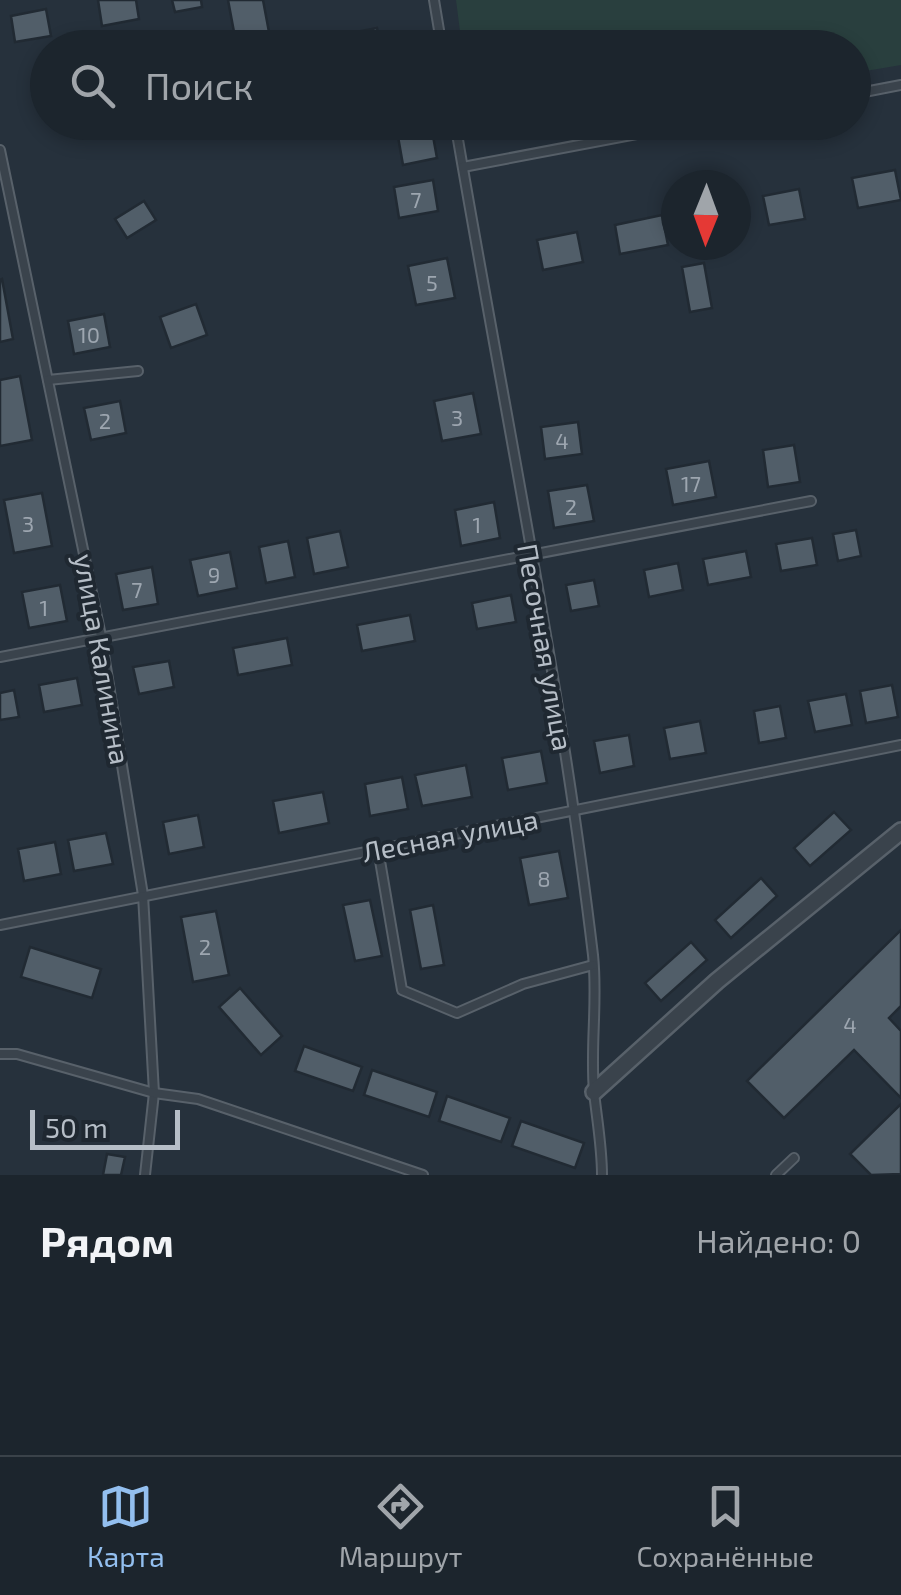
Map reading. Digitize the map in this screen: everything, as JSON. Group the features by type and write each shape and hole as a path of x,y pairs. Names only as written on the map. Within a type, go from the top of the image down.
{"street":[{"path":"594,1092 718,981 901,832"}],"lane":[{"path":"434,0 439,30"},
{"path":"871,91 901,85"},
{"name":"Песочная улица","path":"458,140 531,557 594,965 594,1092 602,1140 602,1175"},
{"path":"462,167 605,140"},
{"name":"улица Калинина","path":"0,150 101,636 143,895 154,1093 145,1175"},
{"path":"48,380 138,371"},
{"path":"0,657 811,500"},
{"name":"Лесная улица","path":"0,925 901,745"},
{"path":"378,849 402,990 457,1013 523,984 594,965"},
{"path":"0,1054 17,1054 154,1093 198,1099 423,1175"},
{"path":"776,1175 794,1158"}],"green space":[{"path":"456,0 901,0 901,65 871,70 871,30 460,30"}],"building":[{"path":"98,0 136,0 139,19 102,26"},
{"path":"172,0 201,0 202,7 175,12"},
{"path":"228,0 263,0 269,30 234,30"},
{"path":"46,9 50,30 30,30 30,40 15,42 11,16"},
{"path":"399,140 434,140 437,158 403,165"},
{"path":"895,170 901,200 858,208 852,178"},
{"path":"433,180 438,211 399,218 394,187"},
{"path":"799,189 805,219 769,225 763,196"},
{"path":"144,201 156,220 127,238 115,219"},
{"path":"661,215 661,246 620,254 615,225"},
{"path":"577,232 583,262 543,270 537,240"},
{"path":"447,258 455,298 416,305 408,266"},
{"path":"704,263 712,308 690,312 682,267"},
{"path":"0,280 13,339 0,342"},
{"path":"196,304 207,335 171,348 160,317"},
{"path":"104,314 110,347 74,354 68,321"},
{"path":"20,376 32,440 0,446 0,380"},
{"path":"473,393 481,434 442,441 434,401"},
{"path":"120,401 126,433 91,440 84,408"},
{"path":"578,422 582,454 545,459 541,427"},
{"path":"794,445 800,482 768,487 763,450"},
{"path":"709,461 716,497 673,505 666,469"},
{"path":"587,485 594,521 554,528 548,491"},
{"path":"42,493 52,546 14,553 4,500"},
{"path":"494,502 500,538 461,546 455,510"},
{"path":"856,530 861,556 838,561 833,534"},
{"path":"340,531 348,567 314,574 307,538"},
{"path":"812,538 817,565 781,571 776,544"},
{"path":"288,541 295,577 266,583 259,547"},
{"path":"746,551 751,577 708,585 703,559"},
{"path":"230,552 237,588 198,596 190,560"},
{"path":"678,563 683,590 649,597 644,570"},
{"path":"152,567 158,604 123,610 116,574"},
{"path":"594,580 599,606 571,611 566,585"},
{"path":"60,585 67,621 29,628 22,592"},
{"path":"511,595 516,622 477,629 472,603"},
{"path":"410,615 415,641 362,651 357,625"},
{"path":"287,638 292,665 238,675 233,648"},
{"path":"169,661 174,687 139,694 133,667"},
{"path":"77,678 82,705 44,712 39,685"},
{"path":"892,685 898,717 866,723 860,691"},
{"path":"14,690 19,717 0,720 0,693"},
{"path":"846,694 852,725 815,732 808,701"},
{"path":"780,706 786,738 759,743 754,711"},
{"path":"700,721 706,753 670,759 664,728"},
{"path":"629,735 634,766 600,773 594,741"},
{"path":"541,751 547,783 508,790 502,758"},
{"path":"466,765 472,797 422,806 415,775"},
{"path":"402,777 408,809 370,816 365,784"},
{"path":"323,792 329,823 279,833 273,801"},
{"path":"834,812 851,830 810,866 794,848"},
{"path":"198,815 204,847 169,854 163,822"},
{"path":"106,833 113,864 74,871 68,840"},
{"path":"55,842 61,874 24,881 18,849"},
{"path":"559,851 568,898 529,905 520,858"},
{"path":"761,878 777,896 731,938 715,920"},
{"path":"370,900 382,956 355,961 343,905"},
{"path":"433,905 444,965 421,969 410,910"},
{"path":"216,911 229,975 193,982 181,917"},
{"path":"901,930 901,1006 889,1018 901,1031 901,1098 854,1050 784,1118 747,1081"},
{"path":"691,942 707,960 661,1001 645,983"},
{"path":"30,947 101,969 92,998 21,977"},
{"path":"240,988 282,1036 261,1055 219,1007"},
{"path":"304,1046 362,1067 353,1091 295,1071"},
{"path":"372,1070 437,1092 429,1117 364,1095"},
{"path":"447,1096 510,1118 501,1142 439,1121"},
{"path":"901,1104 901,1174 871,1175 850,1154"},
{"path":"521,1121 584,1143 575,1168 512,1146"},
{"path":"107,1154 125,1157 121,1175 103,1175"}]}
